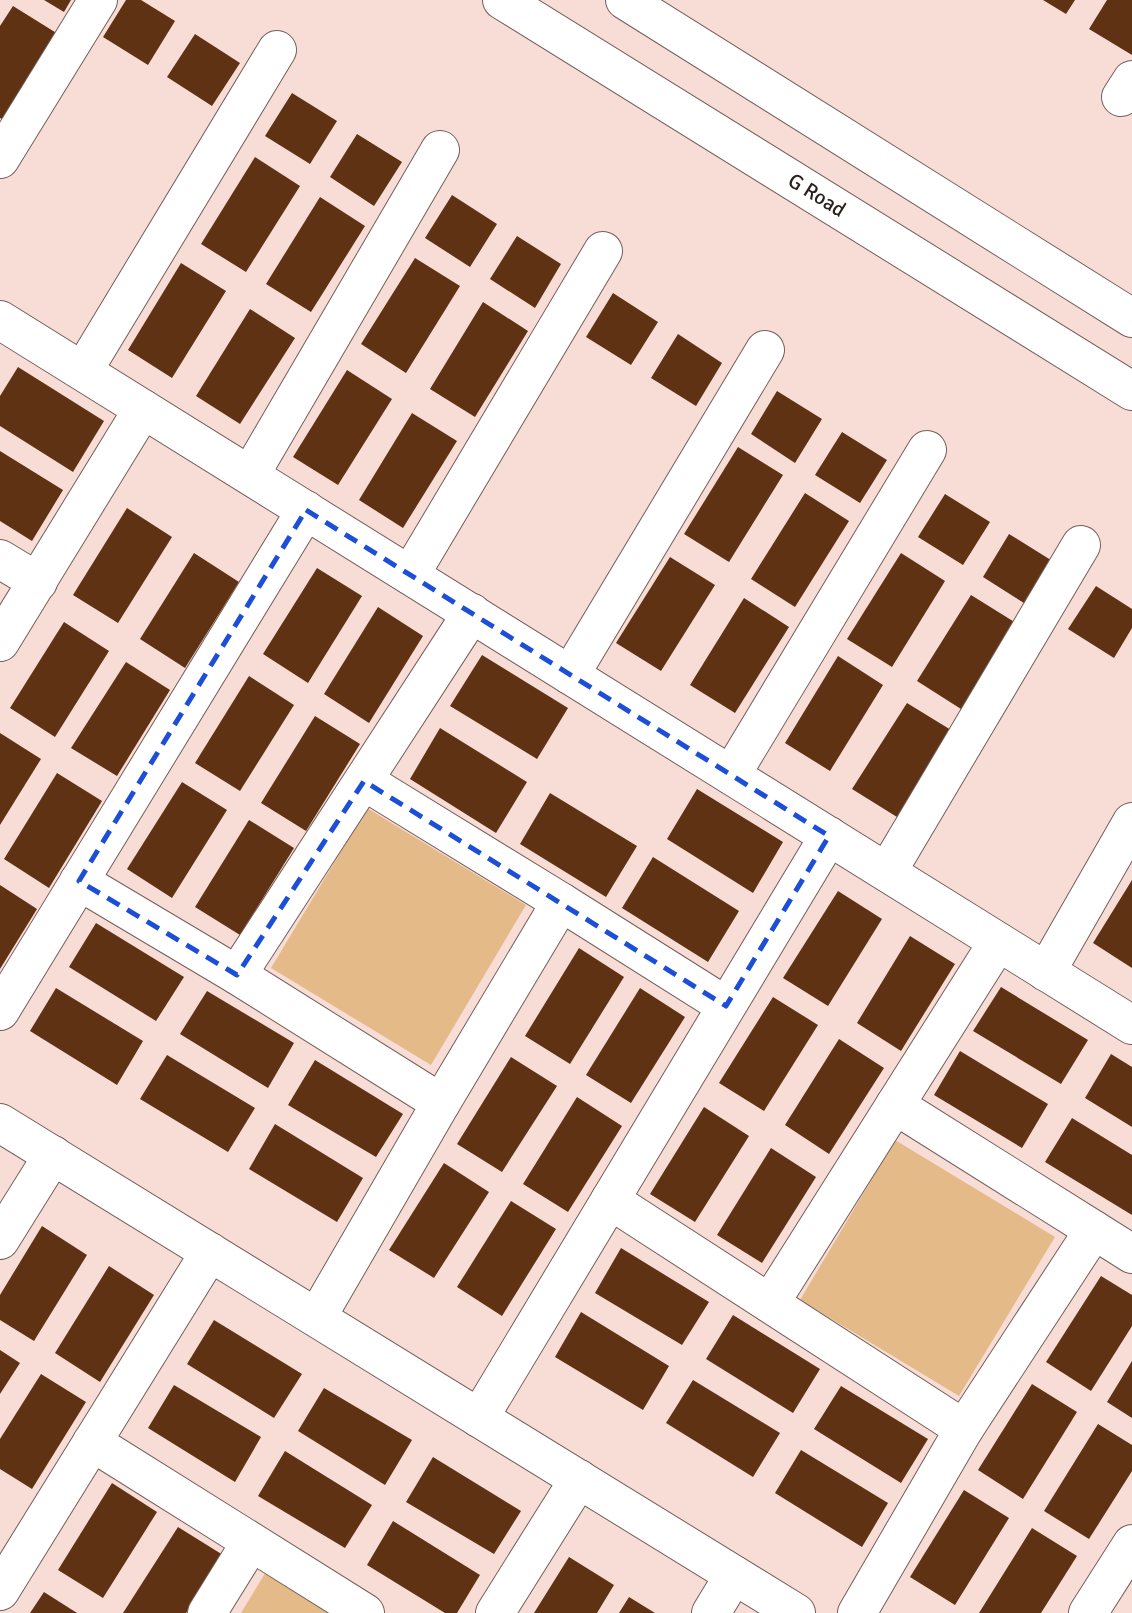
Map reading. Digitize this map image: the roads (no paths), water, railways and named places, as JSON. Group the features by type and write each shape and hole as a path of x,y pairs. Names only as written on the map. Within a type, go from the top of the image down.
{"street":[{"path":"0,159 98,0"},
{"name":"G Road","path":"502,0 1132,391"},
{"path":"625,0 1132,318"},
{"path":"83,371 277,50"},
{"path":"250,475 440,150"},
{"path":"410,575 603,251"},
{"path":"0,320 1132,1026"},
{"path":"570,675 765,351"},
{"path":"0,642 143,409"},
{"path":"731,775 927,450"},
{"path":"0,1011 306,510"},
{"path":"887,872 1081,545"},
{"path":"0,559 38,582"},
{"path":"237,975 472,614"},
{"path":"364,780 726,1006"},
{"path":"1046,972 1132,821"},
{"path":"479,1418 829,836"},
{"path":"79,881 237,975 441,1103"},
{"path":"317,1317 561,902"},
{"path":"770,1303 998,942"},
{"path":"895,1105 1132,1254"},
{"path":"0,1123 796,1613"},
{"path":"0,1240 53,1155"},
{"path":"610,1200 964,1429"},
{"path":"858,1613 964,1429 1094,1230"},
{"path":"0,1591 14,1536 92,1442 210,1252"},
{"path":"92,1442 365,1613"},
{"path":"495,1613 579,1479"},
{"path":"207,1613 251,1542"},
{"path":"1088,1613 1132,1544"},
{"path":"711,1613 734,1575"}]}
